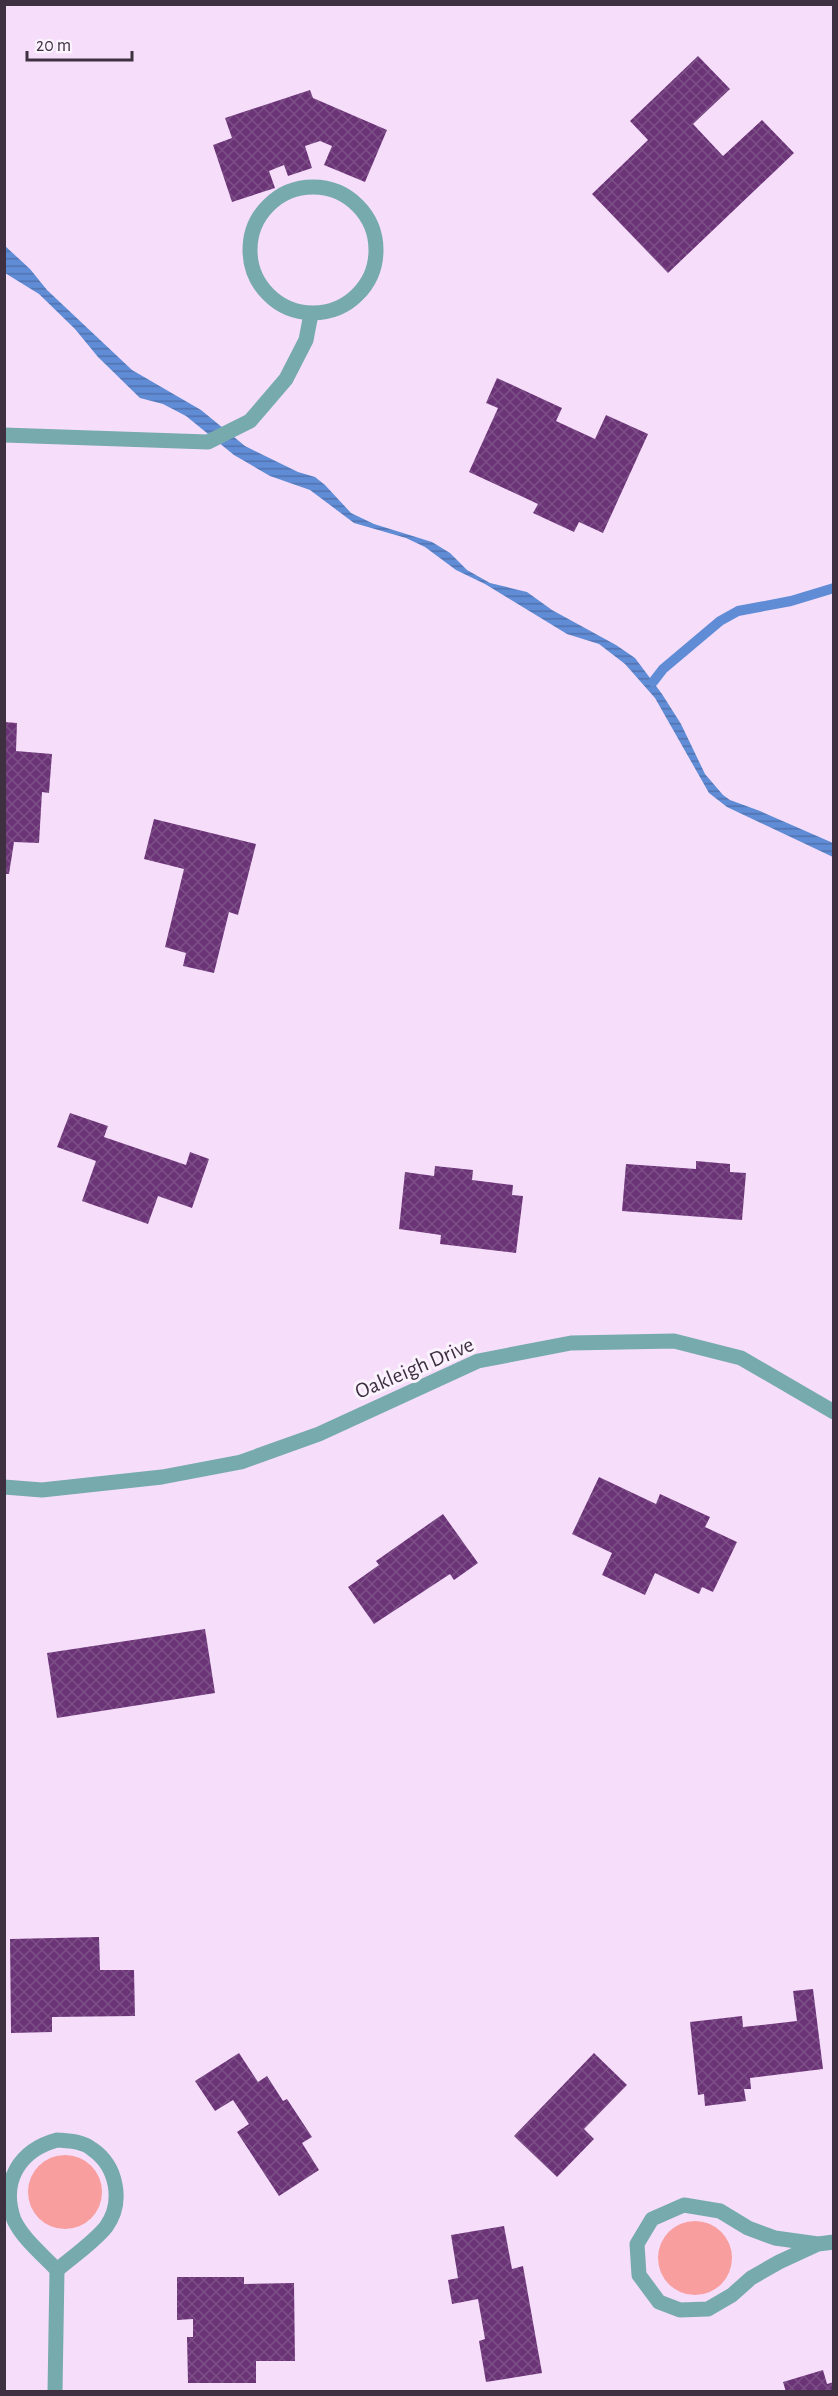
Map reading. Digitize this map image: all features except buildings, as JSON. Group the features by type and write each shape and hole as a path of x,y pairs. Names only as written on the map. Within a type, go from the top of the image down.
{"street":[{"path":"301,187 322,187 342,193 359,206 371,223 377,244 375,266 366,285 352,301 332,310 311,314 291,310 273,300 259,284 251,266 249,244 254,224 265,207 281,194 301,187"},
{"path":"4,435 208,442 250,421 286,380 306,340 311,314"},
{"name":"Oakleigh Drive","path":"4,1487 42,1490 162,1477 241,1462 319,1434 478,1361 571,1343 674,1341 741,1358 834,1412"},
{"path":"54,2391 57,2270 14,2220 8,2203 7,2185 13,2169 24,2154 39,2145 57,2140 75,2141 91,2148 105,2160 114,2176 116,2194 114,2212 105,2228 57,2270"},
{"path":"684,2205 720,2211 748,2228 775,2238 826,2243 779,2262 751,2278 732,2295 708,2308 680,2310 658,2302 639,2275 638,2244 652,2219 684,2205"}],"shaded area":[{"path":"65,2155 79,2158 91,2166 99,2178 102,2192 99,2206 91,2218 79,2226 65,2229 51,2226 39,2218 31,2206 28,2192 31,2178 39,2166 51,2158"},
{"path":"695,2221 709,2224 721,2232 729,2244 732,2258 729,2272 721,2284 709,2292 695,2295 681,2292 669,2284 661,2272 658,2258 661,2244 669,2232 681,2224"}],"water":[{"path":"4,245 30,269 47,290 132,370 201,410 245,446 298,472 315,477 351,513 374,524 432,542 450,553 467,570 490,583 527,592 552,610 635,658 681,724 705,774 723,795 833,843 833,857 727,807 709,793 655,698 625,664 599,644 567,634 485,584 456,570 425,547 406,538 354,523 310,490 270,476 234,455 186,416 163,404 140,398 39,294 5,273"}],"waterway":[{"path":"653,682 663,669 720,621 738,611 791,601 834,588"}]}
